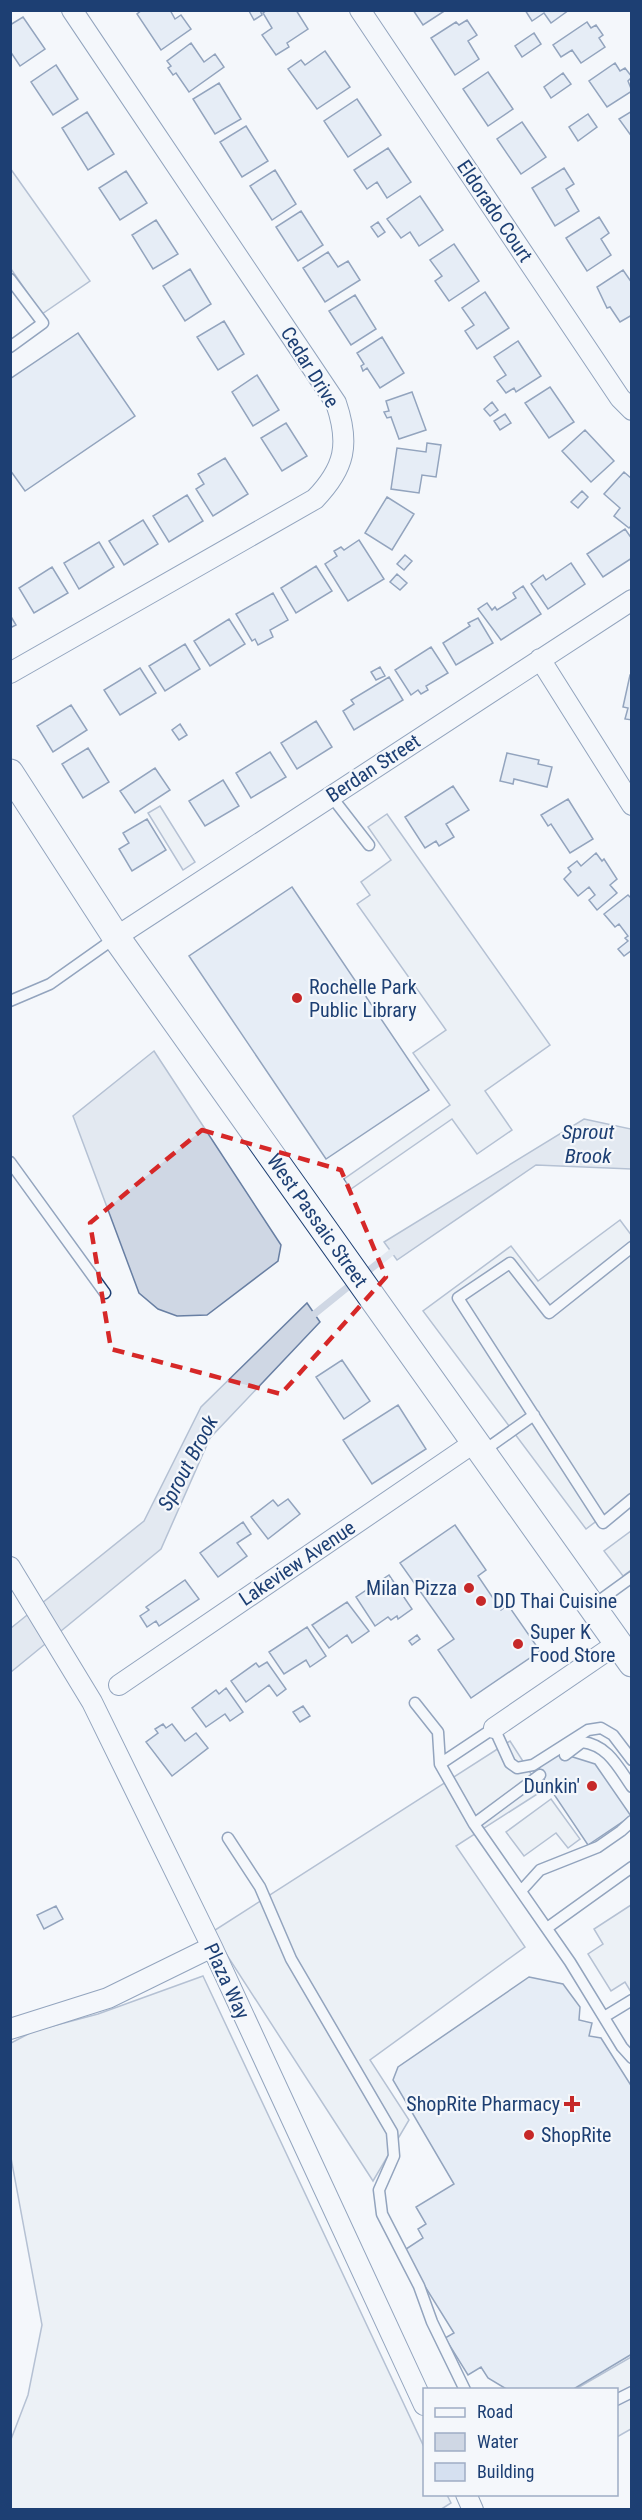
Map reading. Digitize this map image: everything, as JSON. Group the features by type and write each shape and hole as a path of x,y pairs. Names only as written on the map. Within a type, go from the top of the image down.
{"main road":[{"name":"West Passaic Street","path":"10,773 116,937 625,1653"}],"street":[{"name":"Cedar Drive","path":"10,673 315,499 330,483 340,464 345,443 343,424 336,404 72,10"},
{"name":"Eldorado Court","path":"360,10 620,398 632,410"},
{"name":"Berdan Street","path":"116,937 632,600"},
{"path":"540,659 632,805"},
{"name":"Lakeview Avenue","path":"119,1685 478,1447"},
{"name":"Plaza Way","path":"10,1567 78,1679 212,1947 423,2404"},
{"path":"494,1728 625,1653"},
{"path":"10,2029 108,1998 212,1947"},
{"path":"467,2496 473,2510"}],"lane":[{"path":"10,279 43,323 10,347"},
{"path":"332,796 369,845"},
{"path":"10,1001 50,984 116,937"},
{"path":"10,1162 105,1293"},
{"path":"632,1247 549,1313 510,1263 458,1298 603,1523 632,1499"},
{"path":"478,1447 534,1415"},
{"path":"592,1606 632,1577"},
{"path":"415,1703 438,1732 441,1764 474,1824 547,1928 632,2058"},
{"path":"441,1764 494,1728 510,1763 538,1776 474,1824"},
{"path":"517,1768 533,1766 588,1730 601,1728 613,1735 632,1761"},
{"path":"565,1755 582,1742 599,1747 609,1753 632,1787"},
{"path":"521,1891 540,1870 598,1847 632,1821"},
{"path":"228,1838 260,1887 291,1959 392,2132 394,2156 379,2190 382,2214 419,2286 432,2322 464,2388"},
{"path":"547,1928 632,1867"},
{"path":"604,2017 632,2000"},
{"path":"618,2399 632,2392"}],"highlighted area":[{"path":"202,1130 341,1170 386,1277 281,1394 111,1349 90,1223"}],"shaded area":[{"path":"10,168 90,281 42,314 11,269"},
{"path":"160,806 195,862 183,870 148,813"},
{"path":"387,814 550,1045 485,1091 512,1130 477,1154 452,1119 351,1189 344,1179 450,1105 413,1053 446,1030 357,904 370,895 361,882 391,860 368,827"},
{"path":"620,1220 632,1236 631,1495 586,1529 423,1311 511,1246 538,1281"},
{"path":"631,1531 631,1570 623,1576 604,1551"},
{"path":"510,1741 542,1791 456,1846 525,1947 370,2060 409,2120 373,2181 212,1932"},
{"path":"551,1799 580,1839 568,1848 556,1833 524,1856 506,1832"},
{"path":"631,1905 631,1992 625,1982 611,1991 588,1954 603,1944 594,1929"},
{"path":"203,1976 423,2445 423,2496 448,2496 451,2503 440,2510 11,2509 10,2442 28,2395 42,2325 11,2158 11,2043 34,2031 98,2014"},
{"path":"631,2357 631,2429 618,2436 618,2388 577,2388"}],"water":[{"path":"154,1051 281,1245 278,1261 207,1315 177,1316 158,1309 139,1293 73,1116"},
{"name":"Sprout Brook","path":"584,1119 631,1129 631,1169 536,1165 397,1260 384,1242"},
{"path":"307,1303 320,1322 210,1438 161,1549 11,1672 11,1628 144,1521 201,1407"}],"building":[{"path":"142,10 170,10 175,19 181,15 191,29 161,50 137,14"},
{"path":"260,10 262,15 254,20 249,11"},
{"path":"267,10 296,10 308,29 287,43 289,47 276,55 262,35 272,28 263,13"},
{"path":"413,10 446,10 423,25"},
{"path":"525,10 569,10 551,23 544,13 532,21"},
{"path":"23,17 45,49 20,66 10,51 10,25"},
{"path":"467,20 477,35 468,41 479,59 455,75 431,38 456,22 459,25"},
{"path":"587,22 591,28 596,25 603,35 599,38 605,47 581,63 572,50 561,57 553,45"},
{"path":"534,33 541,44 522,57 515,46"},
{"path":"191,43 204,62 215,54 224,67 189,92 176,73 173,75 168,68 171,66 167,61"},
{"path":"325,51 350,87 317,109 288,69 301,60 305,65"},
{"path":"615,63 620,71 625,68 632,77 628,81 632,91 607,107 589,81"},
{"path":"56,65 78,99 53,115 31,82"},
{"path":"488,72 513,109 488,126 463,89"},
{"path":"563,73 571,84 551,98 544,87"},
{"path":"219,83 241,119 215,134 193,99"},
{"path":"357,99 381,135 348,157 324,121"},
{"path":"632,111 632,137 619,119"},
{"path":"87,112 114,154 88,170 62,128"},
{"path":"588,114 597,127 578,141 569,127"},
{"path":"522,122 546,157 521,174 497,139"},
{"path":"246,126 268,161 242,177 220,142"},
{"path":"388,148 411,182 387,198 377,182 367,189 354,170"},
{"path":"564,168 574,184 566,189 579,211 555,226 532,188"},
{"path":"275,170 296,204 272,220 250,186"},
{"path":"126,171 147,203 120,220 99,188"},
{"path":"420,196 443,230 419,246 410,232 401,238 387,219"},
{"path":"301,211 323,245 298,261 276,227"},
{"path":"599,217 609,233 601,239 611,255 587,271 566,238"},
{"path":"156,220 178,254 153,269 132,235"},
{"path":"378,222 385,232 378,237 371,227"},
{"path":"454,244 479,281 449,301 435,281 442,276 430,260"},
{"path":"328,252 338,267 348,261 360,280 325,302 303,268"},
{"path":"190,269 211,304 185,321 163,286"},
{"path":"623,270 632,283 632,315 620,322 610,307 607,308 597,287"},
{"path":"485,292 509,328 477,349 465,331 474,325 462,308"},
{"path":"355,295 376,329 351,345 329,311"},
{"path":"224,321 244,354 218,370 197,337"},
{"path":"78,333 135,416 25,491 10,470 10,379"},
{"path":"382,337 404,373 380,388 367,368 363,371 361,366 364,364 357,353"},
{"path":"518,341 541,376 516,392 514,388 506,393 497,381 506,375 494,357"},
{"path":"257,375 279,410 253,426 232,392"},
{"path":"550,387 574,422 549,438 525,403"},
{"path":"412,392 426,430 399,439 391,417 387,418 384,412 389,411 386,401"},
{"path":"492,402 498,410 490,416 484,409"},
{"path":"505,414 511,423 500,430 494,421"},
{"path":"286,423 307,456 282,471 261,438"},
{"path":"585,430 614,461 591,482 562,451"},
{"path":"427,443 441,445 436,477 422,475 419,493 391,489 397,448 426,452"},
{"path":"225,458 248,494 213,516 196,489 204,484 198,474"},
{"path":"624,472 632,479 632,525 629,528 614,516 620,508 604,494"},
{"path":"582,491 588,497 578,508 571,502"},
{"path":"187,495 203,521 169,542 153,516"},
{"path":"387,497 414,514 392,550 365,533"},
{"path":"143,520 158,544 124,565 109,541"},
{"path":"625,529 632,539 632,558 603,577 587,554"},
{"path":"359,540 384,579 348,601 325,564 337,556 334,551 341,547 344,550"},
{"path":"99,542 114,567 79,589 64,563"},
{"path":"405,555 412,561 404,570 397,564"},
{"path":"571,563 585,584 548,609 531,584 543,575 546,580"},
{"path":"316,566 332,591 296,613 281,588"},
{"path":"52,567 68,593 34,613 19,588"},
{"path":"397,574 407,583 400,590 390,582"},
{"path":"523,586 541,614 501,640 478,609 487,603 492,610 495,607 497,610 516,598 513,593"},
{"path":"273,593 288,620 270,630 273,637 258,645 255,639 252,641 236,614"},
{"path":"10,615 16,625 10,628"},
{"path":"478,618 493,643 456,665 443,643 470,626 468,623"},
{"path":"229,619 245,644 210,666 194,641"},
{"path":"185,644 200,669 165,691 149,666"},
{"path":"431,647 448,673 426,686 428,690 421,694 418,690 411,695 395,670"},
{"path":"380,667 385,676 376,680 371,672"},
{"path":"140,668 156,693 120,715 104,690"},
{"path":"630,675 632,675 632,720 625,719 628,708 623,707"},
{"path":"389,677 403,700 354,730 343,711 354,704 351,700"},
{"path":"71,705 87,730 53,752 37,726"},
{"path":"316,721 332,747 297,769 281,743"},
{"path":"180,724 187,735 179,740 172,730"},
{"path":"88,748 109,782 83,798 62,764"},
{"path":"270,752 286,777 251,798 236,773"},
{"path":"507,753 539,760 538,764 552,767 547,787 514,779 513,784 500,781"},
{"path":"155,768 170,790 135,813 120,791"},
{"path":"223,780 239,806 205,826 189,801"},
{"path":"453,786 469,810 446,824 454,837 439,846 436,841 425,848 405,817"},
{"path":"568,799 593,839 570,853 551,824 548,826 541,815"},
{"path":"147,819 166,850 132,871 119,849 129,843 123,833"},
{"path":"596,853 602,861 604,859 617,879 610,885 617,893 597,910 589,900 595,895 589,887 578,896 564,879 571,872 568,868 577,861 581,866"},
{"path":"292,887 429,1090 326,1159 189,956"},
{"path":"628,895 632,899 632,950 624,956 618,949 628,941 625,938 628,936 619,924 615,927 604,914"},
{"path":"342,1360 370,1401 344,1419 316,1377"},
{"path":"398,1405 426,1449 372,1484 343,1440"},
{"path":"288,1499 300,1514 268,1539 251,1517 273,1500 278,1506"},
{"path":"243,1522 251,1534 237,1543 247,1556 218,1577 200,1553"},
{"path":"455,1525 486,1570 478,1576 501,1610 508,1605 540,1651 471,1698 438,1650 454,1639 400,1563"},
{"path":"389,1575 412,1609 398,1619 397,1616 391,1620 388,1617 375,1626 356,1597"},
{"path":"185,1580 199,1599 159,1626 156,1621 147,1627 140,1616 149,1610 146,1607"},
{"path":"347,1602 369,1631 352,1643 347,1635 329,1648 312,1625"},
{"path":"307,1627 326,1656 310,1667 306,1660 284,1674 269,1652"},
{"path":"417,1635 420,1639 412,1645 409,1641"},
{"path":"267,1662 286,1689 277,1696 269,1685 246,1702 231,1681 256,1663 259,1667"},
{"path":"226,1688 243,1712 230,1721 225,1714 206,1727 192,1708 216,1690 219,1694"},
{"path":"303,1706 310,1716 300,1722 293,1712"},
{"path":"163,1724 166,1728 172,1724 185,1741 196,1733 208,1748 172,1776 146,1742 158,1733 155,1729"},
{"path":"560,1753 595,1764 631,1816 588,1845 537,1769"},
{"path":"56,1906 63,1919 44,1929 37,1915"},
{"name":"ShopRite","path":"529,1977 563,1984 580,2007 579,2020 592,2023 589,2036 601,2038 632,2087 632,2354 575,2388 505,2388 488,2378 481,2367 468,2375 445,2338 454,2333 403,2251 423,2238 418,2229 426,2224 416,2207 454,2184 393,2080 398,2067"}],"waterway":[{"name":"Sprout Brook","path":"363,1275 392,1252"},
{"name":"Sprout Brook","path":"307,1320 354,1282"}],"place":[{"name":"Rochelle Park Public Library","path":"297,998"},
{"name":"Milan Pizza","path":"469,1588"},
{"name":"DD Thai Cuisine","path":"481,1601"},
{"name":"Super K Food Store","path":"518,1644"},
{"name":"Dunkin'","path":"592,1786"},
{"name":"ShopRite Pharmacy","path":"572,2104"},
{"name":"ShopRite","path":"529,2135"}]}
